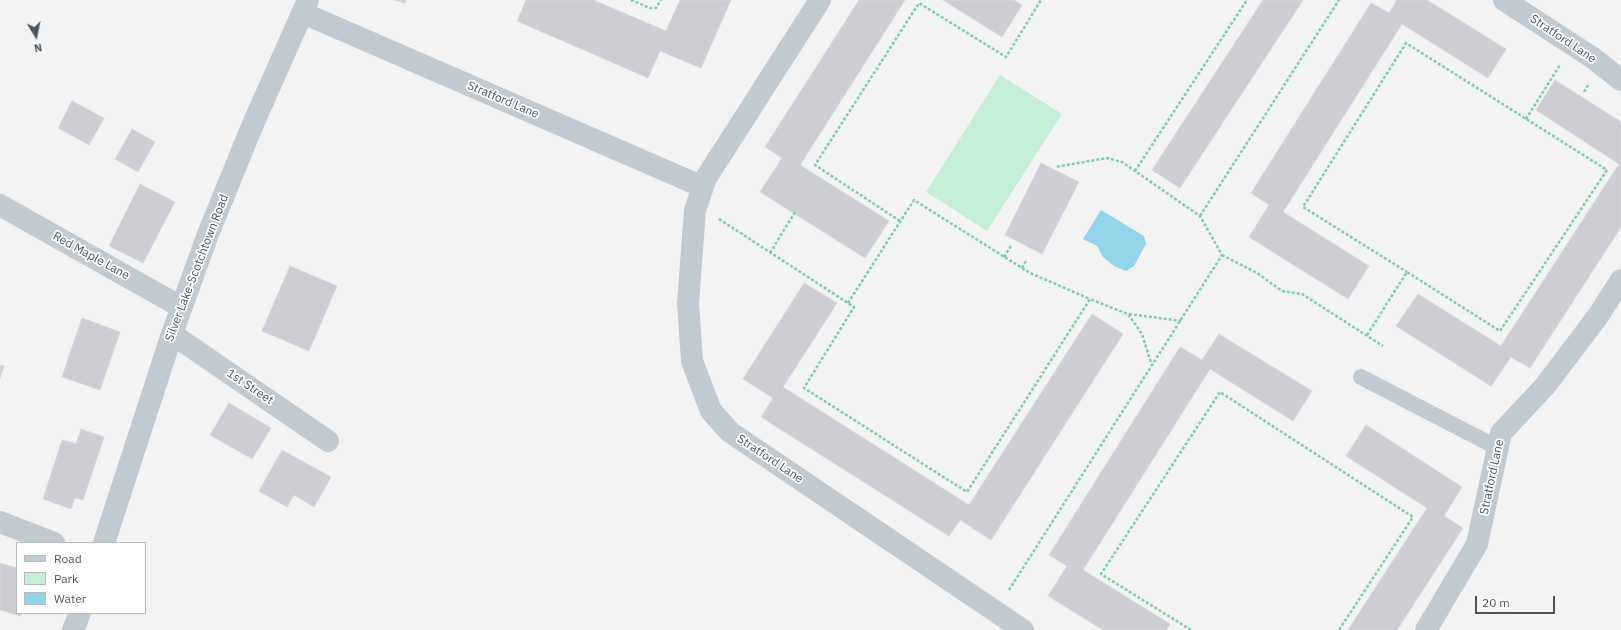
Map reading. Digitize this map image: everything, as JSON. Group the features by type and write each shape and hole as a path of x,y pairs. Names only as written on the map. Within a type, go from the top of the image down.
{"street":[{"name":"Stratford Lane","path":"820,0 706,178 695,210 688,303 692,361 711,411 730,432 1023,630"},
{"name":"Stratford Lane","path":"1504,0 1593,58 1621,80"},
{"name":"Stratford Lane","path":"305,6 703,187"},
{"name":"Silver Lake-Scotchtown Road","path":"104,542 172,334 208,234 253,124 305,6"},
{"name":"Red Maple Lane","path":"0,205 182,307"},
{"name":"Stratford Lane","path":"1426,630 1477,544 1501,433 1544,386 1598,316 1621,280"},
{"name":"1st Street","path":"172,334 328,441"},
{"path":"0,522 51,542"},
{"path":"73,630 80,614"}],"lane":[{"path":"1361,377 1498,448"}],"path":[{"path":"631,0 650,8 656,8 661,0"},
{"path":"900,221 815,165 919,3 1006,58 1041,0"},
{"path":"1135,171 1247,0"},
{"path":"1200,216 1339,0"},
{"path":"1406,43 1607,170 1500,331 1407,272 1303,207 1406,43"},
{"path":"1526,119 1564,58"},
{"path":"1055,167 1107,158 1122,162 1200,216 1222,255 1257,273 1282,291 1302,294 1383,346"},
{"path":"848,303 914,200 1022,268 1090,299 1128,314 1180,321"},
{"path":"770,253 795,212"},
{"path":"716,217 854,307 804,388 967,492 1090,299"},
{"path":"1004,257 1011,246"},
{"path":"1007,594 1222,255"},
{"path":"1022,268 1027,258"},
{"path":"1367,335 1407,272"},
{"path":"1128,314 1142,334 1152,366"},
{"path":"1191,630 1101,574 1220,392 1413,517 1339,630"}],"green space":[{"path":"1000,75 1062,114 987,231 926,192"}],"water":[{"path":"1101,210 1144,236 1146,244 1134,266 1126,271 1114,266 1103,257 1097,246 1083,239"}],"building":[{"path":"394,0 406,0 405,3"},
{"path":"526,0 593,0 666,31 680,0 731,0 701,68 660,51 648,78 517,21"},
{"path":"859,0 905,0 800,165 889,221 865,258 760,192 782,158 765,147"},
{"path":"943,0 1014,0 1022,5 1002,37"},
{"path":"1263,0 1303,0 1180,188 1152,170"},
{"path":"1397,0 1427,0 1506,49 1488,78 1402,24 1283,212 1369,266 1348,299 1249,237 1269,205 1251,193 1371,3 1389,13"},
{"path":"1555,80 1621,122 1621,227 1530,368 1511,357 1491,386 1396,326 1418,294 1501,346 1619,164 1536,110"},
{"path":"72,101 104,118 89,145 58,128"},
{"path":"132,129 155,142 138,172 115,159"},
{"path":"1041,163 1079,182 1042,254 1005,235"},
{"path":"140,184 175,202 143,263 109,246"},
{"path":"290,266 337,286 309,351 262,331"},
{"path":"804,283 837,303 783,387 969,505 1092,314 1123,334 991,540 960,520 949,536 761,417 773,398 743,379"},
{"path":"82,318 120,332 100,390 62,377"},
{"path":"1219,334 1312,391 1293,421 1210,369 1083,570 1170,624 1166,630 1103,630 1048,596 1067,566 1049,555 1180,347 1202,360"},
{"path":"0,365 4,366 0,378"},
{"path":"229,403 271,428 252,459 210,435"},
{"path":"1366,425 1462,487 1444,516 1463,528 1397,630 1348,630 1427,508 1346,456"},
{"path":"81,429 104,437 83,500 75,498 71,509 43,499 62,440 76,444"},
{"path":"282,450 331,477 314,507 294,495 287,507 259,491"},
{"path":"0,563 16,568 16,614 22,614 21,616 0,610"}]}
